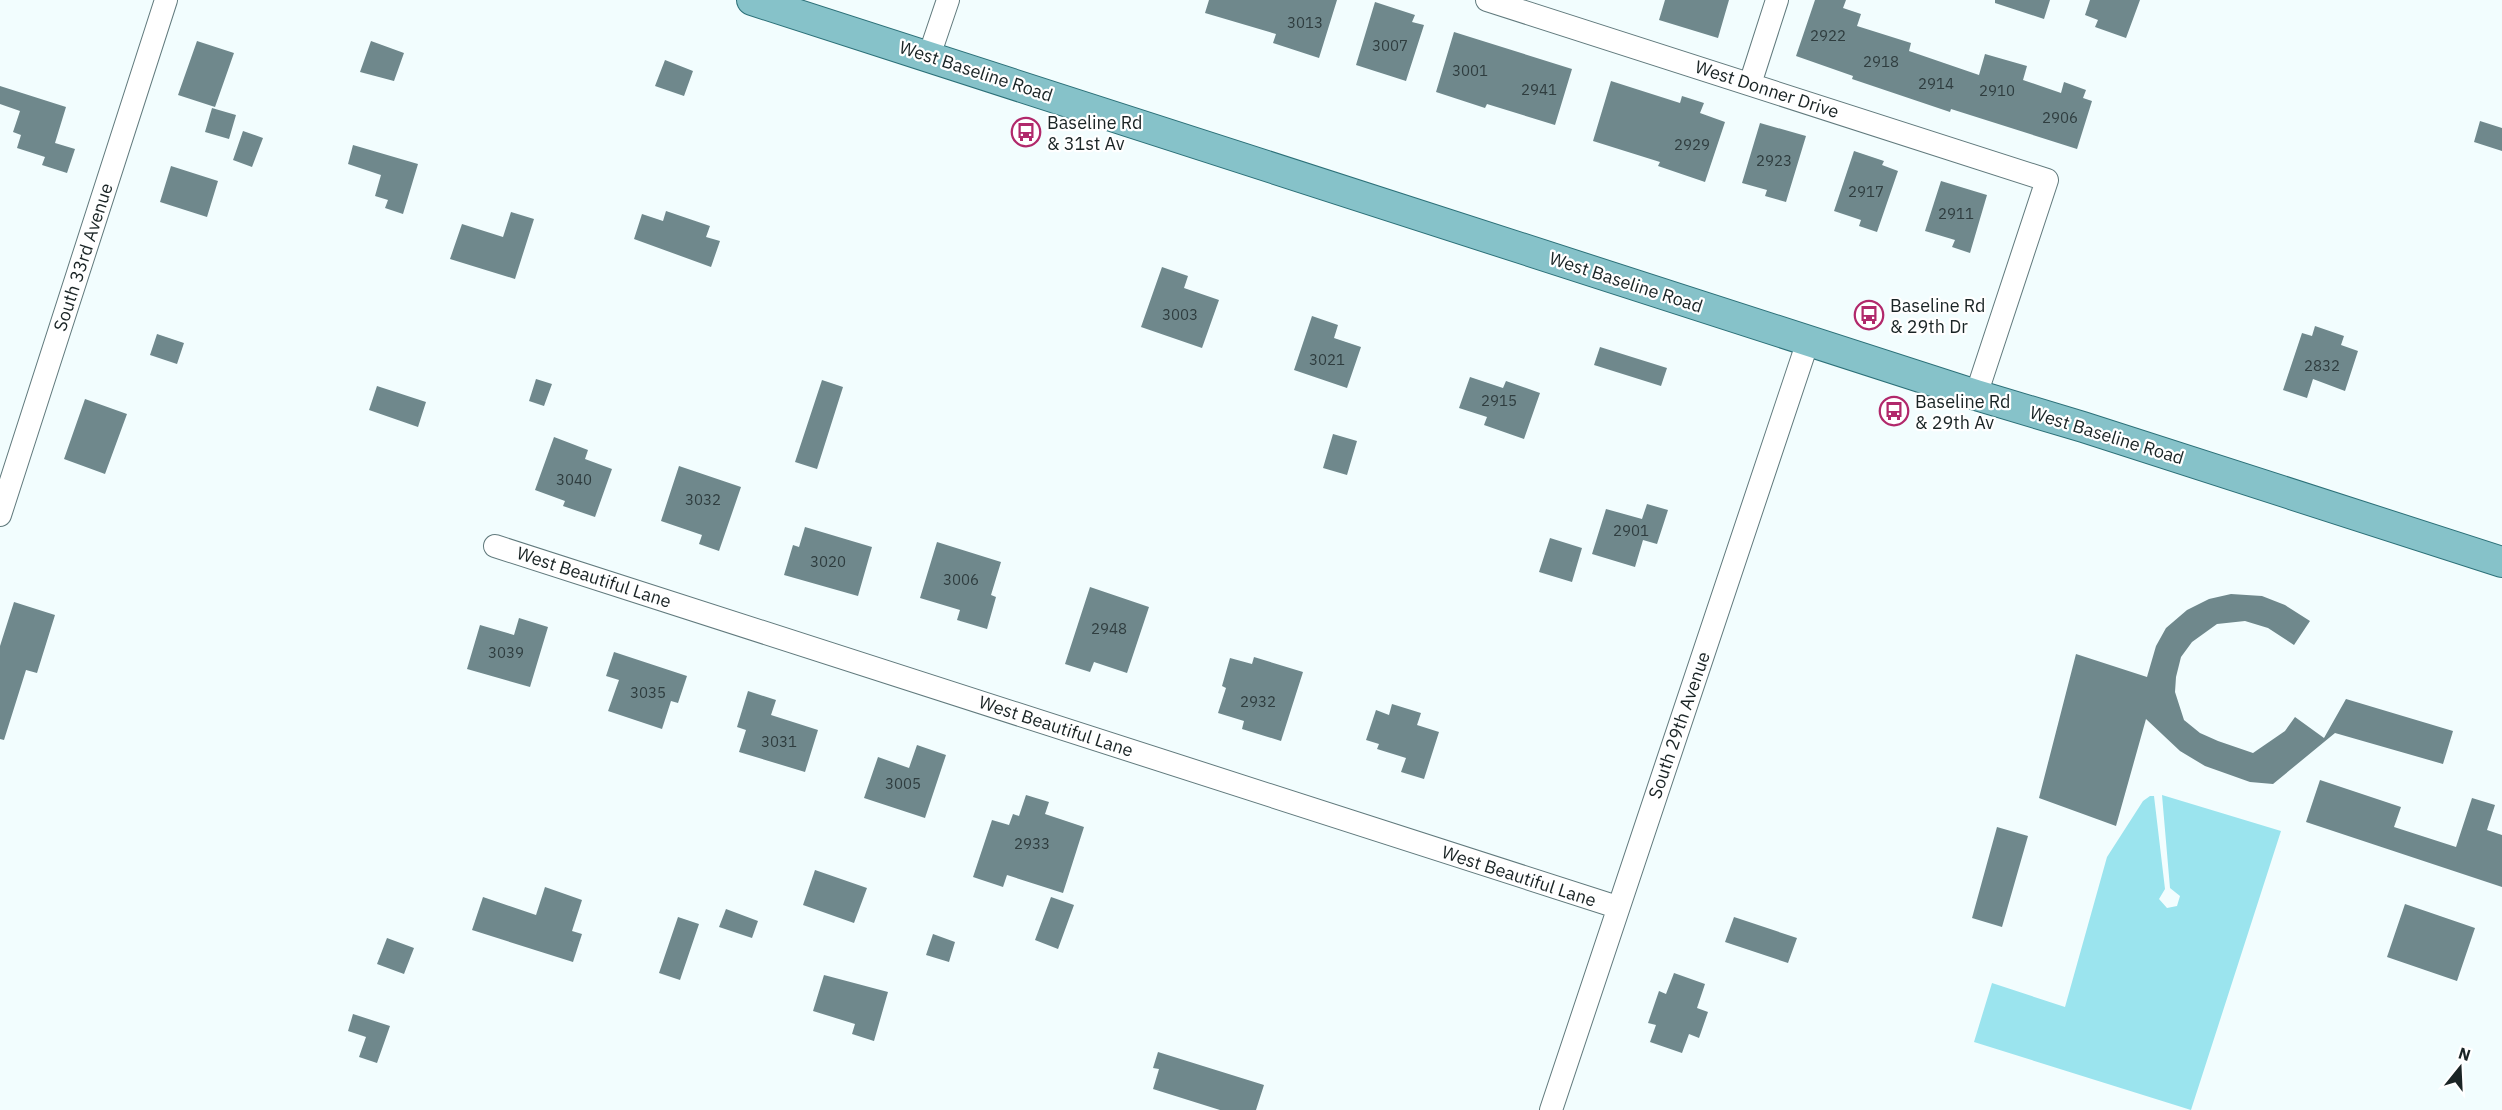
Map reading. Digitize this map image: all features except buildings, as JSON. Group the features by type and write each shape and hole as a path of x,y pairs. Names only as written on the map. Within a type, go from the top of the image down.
{"main road":[{"name":"West Baseline Road","path":"752,0 1976,395 2084,427 2502,562"}],"street":[{"name":"South 33rd Avenue","path":"0,515 166,0"},
{"path":"929,56 948,0"},
{"path":"1750,84 1777,0"},
{"name":"West Donner Drive","path":"1500,2 2047,180 1976,395"},
{"name":"South 29th Avenue","path":"1551,1110 1808,341"},
{"name":"West Beautiful Lane","path":"495,546 1617,908"}],"shaded area":[{"path":"2162,795 2281,831 2191,1110 1974,1042 1992,983 2065,1007 2107,857 2143,801 2150,796 2154,796 2165,889 2159,899 2167,908 2177,906 2180,896 2170,888"}],"place":[{"name":"Baseline Rd & 31st Av","path":"1026,132"},
{"name":"Baseline Rd & 29th Dr","path":"1869,315"},
{"name":"Baseline Rd & 29th Av","path":"1894,411"}]}
